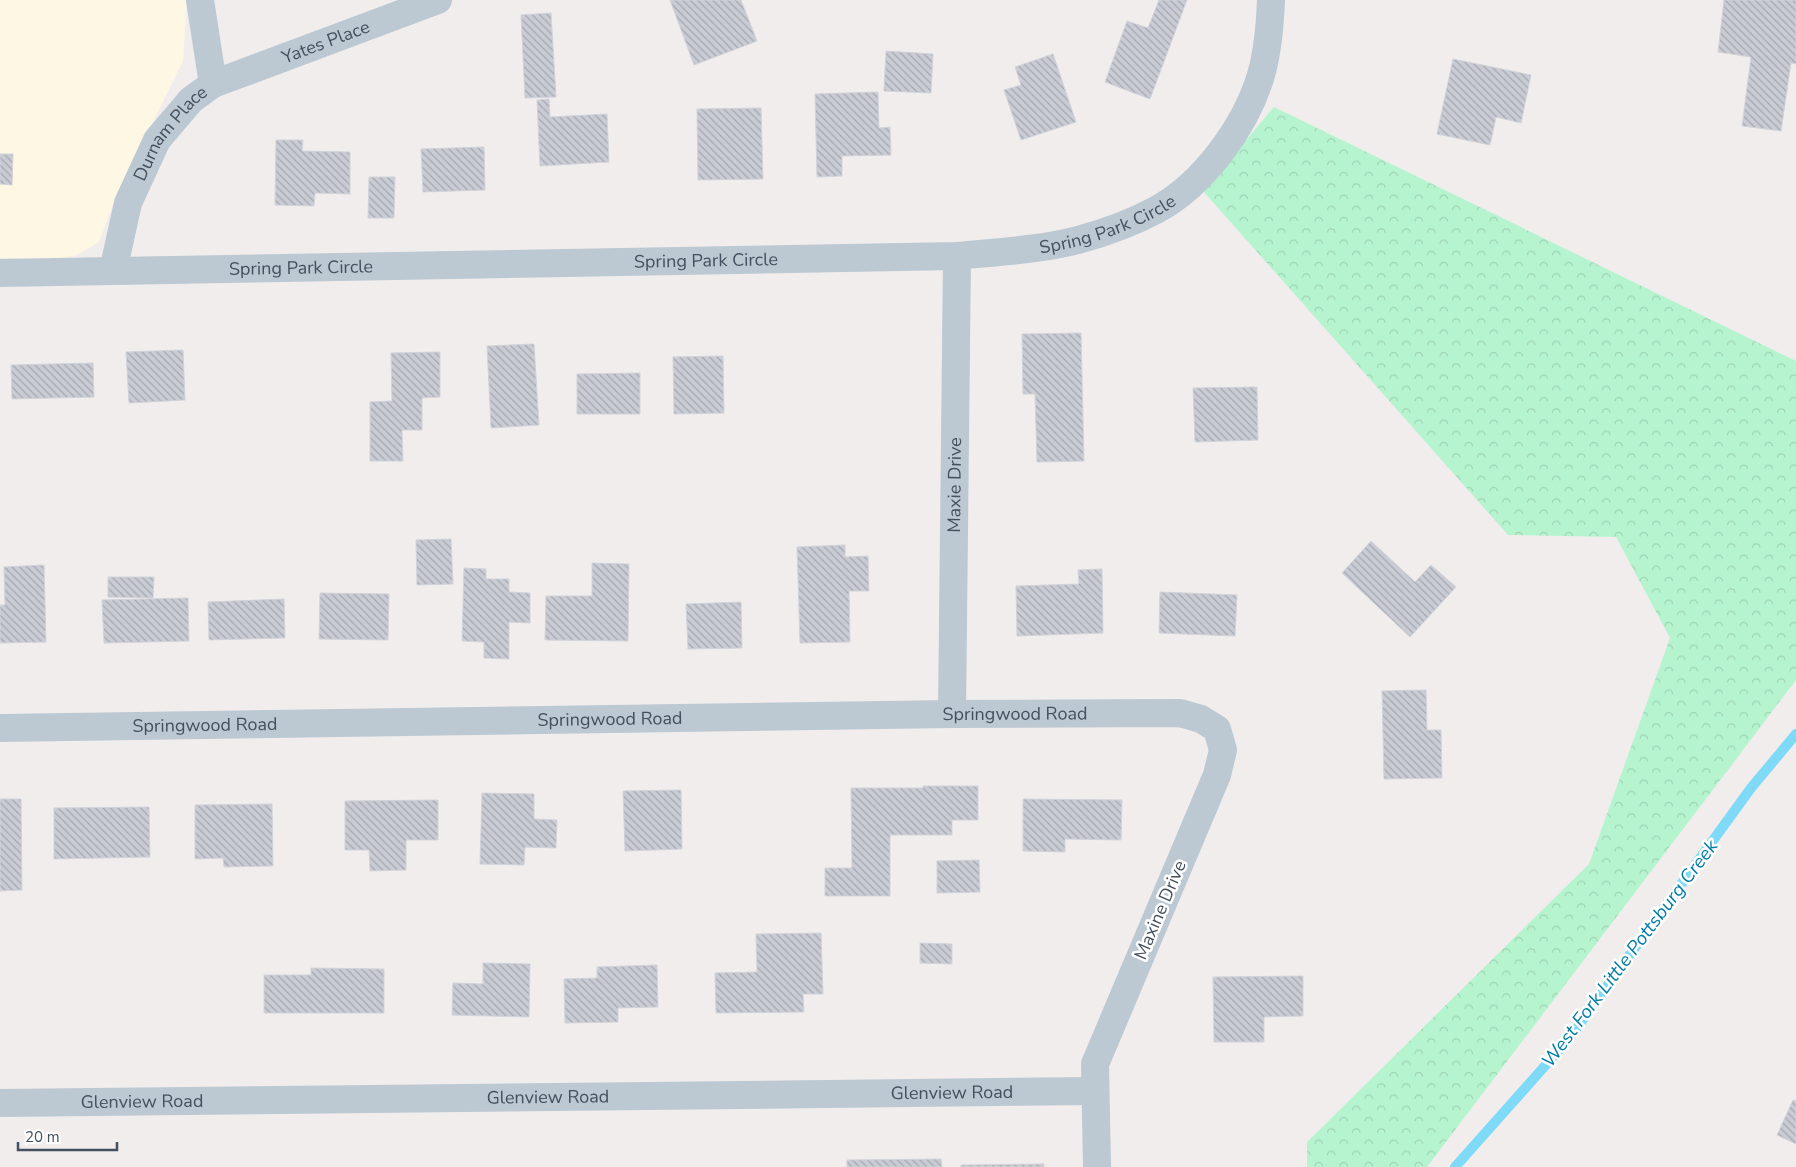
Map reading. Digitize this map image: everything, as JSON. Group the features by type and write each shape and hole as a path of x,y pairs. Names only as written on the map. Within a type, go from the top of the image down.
{"street":[{"name":"Durnam Place","path":"113,271 128,203 157,140 191,100 213,84 200,0"},
{"name":"Yates Place","path":"213,84 438,0"},
{"name":"Spring Park Circle","path":"0,273 957,256 1077,240 1116,228 1156,210 1190,186 1224,149 1248,108 1261,76 1270,32 1271,0"},
{"name":"Maxie Drive","path":"952,714 957,256"},
{"name":"Springwood Road","path":"0,728 952,714 1180,713 1201,718 1217,729"},
{"name":"Maxine Drive","path":"1097,1167 1095,1064 1218,775 1223,750 1217,729"},
{"name":"Glenview Road","path":"0,1103 1095,1091"}],"shaded area":[{"path":"0,0 187,0 183,61 115,199 99,242 75,256 53,259 0,258"}],"green space":[{"path":"1274,107 1796,361 1796,680 1427,1167 1307,1167 1307,1142 1589,864 1670,638 1616,537 1508,535 1203,191"}],"building":[{"path":"670,0 741,0 757,41 694,65"},
{"path":"1159,0 1187,0 1150,99 1105,82 1127,21 1148,28"},
{"path":"1724,0 1796,0 1796,64 1791,63 1781,131 1742,126 1751,57 1718,52"},
{"path":"551,13 556,97 525,98 521,15"},
{"path":"886,51 933,54 931,93 884,91"},
{"path":"1053,54 1076,122 1021,140 1004,90 1021,85 1015,67"},
{"path":"1453,59 1531,75 1521,123 1496,117 1490,145 1437,134"},
{"path":"878,92 879,128 890,127 891,155 842,156 842,176 817,177 815,94"},
{"path":"549,99 550,117 607,114 609,162 540,166 537,100"},
{"path":"761,108 763,179 698,180 697,109"},
{"path":"276,140 303,140 302,151 350,152 350,194 315,193 314,206 275,205"},
{"path":"484,147 485,190 423,192 421,149"},
{"path":"0,154 13,154 12,185 0,184"},
{"path":"369,177 395,177 394,218 368,218"},
{"path":"1081,333 1084,461 1037,462 1035,394 1023,394 1022,334"},
{"path":"534,344 539,425 491,428 487,346"},
{"path":"183,350 185,400 129,403 126,352"},
{"path":"440,352 440,397 422,398 422,430 402,430 403,461 370,461 370,402 392,401 391,353"},
{"path":"723,356 724,413 674,414 673,357"},
{"path":"93,363 94,397 12,399 11,365"},
{"path":"640,373 640,414 577,414 577,374"},
{"path":"1257,387 1258,440 1195,442 1193,388"},
{"path":"451,539 453,584 417,585 416,540"},
{"path":"1371,541 1415,582 1431,565 1456,587 1410,637 1342,573"},
{"path":"845,545 845,557 868,556 869,591 849,591 850,642 800,643 797,547"},
{"path":"592,563 629,564 628,641 545,640 546,596 592,596"},
{"path":"44,565 46,642 0,643 0,605 5,605 4,567"},
{"path":"464,568 486,569 486,579 509,579 509,592 530,593 530,623 509,622 509,659 484,658 484,642 462,641"},
{"path":"1102,569 1103,633 1017,636 1016,586 1079,584 1078,570"},
{"path":"108,577 154,577 153,598 108,597"},
{"path":"1160,592 1237,595 1235,636 1159,633"},
{"path":"320,593 389,594 388,640 319,639"},
{"path":"188,598 189,641 104,643 102,600"},
{"path":"284,599 285,638 209,640 208,602"},
{"path":"741,602 742,648 688,649 686,604"},
{"path":"1426,690 1427,730 1441,730 1442,778 1384,779 1382,691"},
{"path":"923,786 978,786 978,820 952,820 952,835 890,835 890,896 825,896 825,868 852,868 851,788 923,788"},
{"path":"681,790 682,849 625,851 623,791"},
{"path":"482,793 534,794 534,819 557,820 556,848 525,847 524,865 480,864"},
{"path":"0,799 21,799 22,890 0,891"},
{"path":"1023,799 1122,800 1121,840 1065,839 1065,852 1023,851"},
{"path":"438,800 438,840 406,840 406,870 370,871 369,850 345,850 345,801"},
{"path":"272,804 273,866 224,867 223,858 195,859 195,805"},
{"path":"149,807 150,857 54,859 54,808"},
{"path":"979,860 980,892 937,893 937,861"},
{"path":"821,933 823,994 803,994 804,1012 716,1013 715,973 757,972 756,934"},
{"path":"920,943 952,944 952,964 920,963"},
{"path":"483,963 530,964 529,1017 452,1015 453,983 483,984"},
{"path":"657,965 658,1007 618,1008 618,1022 565,1023 564,979 597,978 597,967"},
{"path":"311,968 384,969 384,1013 264,1013 264,975 311,975"},
{"path":"1303,976 1303,1016 1264,1017 1264,1042 1214,1042 1213,977"},
{"path":"1793,1100 1796,1101 1796,1144 1777,1135"},
{"path":"941,1159 942,1167 847,1167 847,1160"},
{"path":"1044,1164 1044,1167 961,1167 961,1165"}],"waterway":[{"name":"West Fork Little Pottsburg Creek","path":"1455,1167 1568,1040 1751,788 1796,734"}]}
